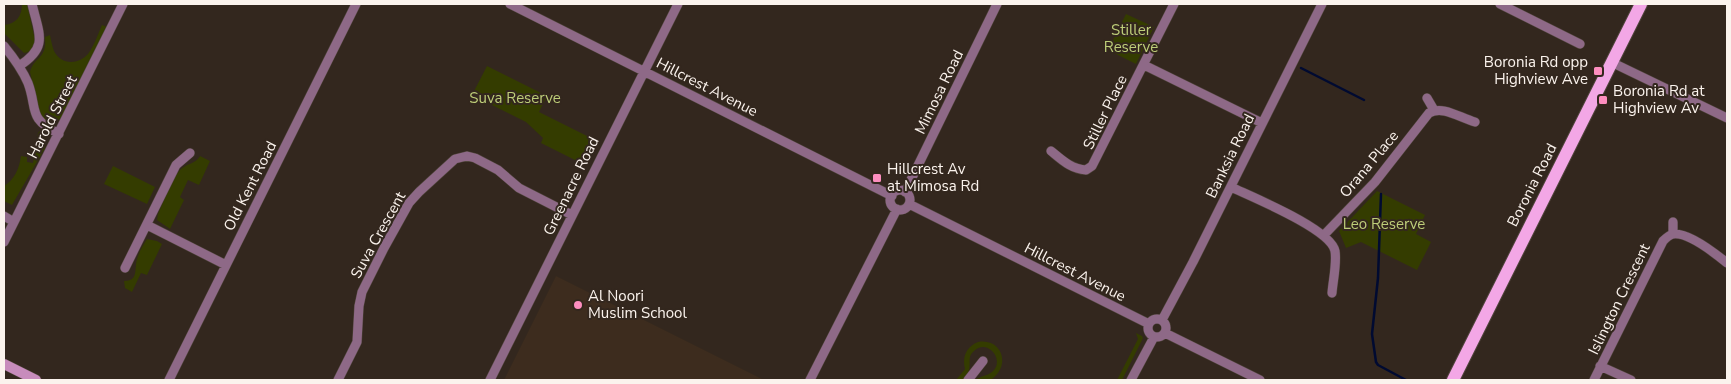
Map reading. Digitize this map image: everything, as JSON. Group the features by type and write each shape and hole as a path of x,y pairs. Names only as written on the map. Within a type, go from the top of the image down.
{"main road":[{"name":"Boronia Road","path":"1453,380 1641,4"}],"street":[{"path":"19,66 28,60 39,48 39,34 32,4"},
{"name":"Harold Street","path":"4,242 124,4"},
{"name":"Old Kent Road","path":"169,380 356,4"},
{"name":"Hillcrest Avenue","path":"510,4 892,196"},
{"name":"Greenacre Road","path":"490,380 678,4"},
{"name":"Mimosa Road","path":"905,192 997,4"},
{"name":"Stiller Place","path":"1051,151 1070,166 1091,172 1174,4"},
{"name":"Banksia Road","path":"1162,320 1322,4"},
{"path":"1500,4 1580,44"},
{"path":"4,46 19,66 29,86 38,119 43,125 58,134"},
{"path":"1612,62 1727,118"},
{"name":"Stiller Place","path":"1144,65 1262,123"},
{"path":"1427,98 1434,110 1444,110 1463,119 1475,122"},
{"name":"Orana Place","path":"1324,236 1375,182 1422,121 1434,110"},
{"path":"125,268 176,165 190,152"},
{"name":"Suva Crescent","path":"338,380 357,342 359,306 362,292 384,248 409,203 418,192 455,159 467,156 475,158 498,170 519,188 572,215"},
{"path":"1231,187 1312,227 1332,242 1335,250 1332,293"},
{"path":"899,191 905,192 910,199 909,204 905,209 897,209 891,202 892,196 899,191"},
{"name":"Hillcrest Avenue","path":"909,204 1149,324"},
{"path":"810,380 897,209"},
{"path":"4,216 14,222"},
{"path":"1672,222 1673,234 1693,240 1713,251 1727,263"},
{"path":"147,225 226,265"},
{"name":"Islington Crescent","path":"1594,380 1663,240 1673,234"},
{"path":"1153,320 1162,320 1166,327 1165,333 1162,336 1154,337 1149,333 1149,324 1153,320"},
{"path":"1165,333 1260,380"},
{"path":"1132,380 1154,337"},
{"path":"968,380 983,361"},
{"path":"4,364 36,380"},
{"path":"1600,366 1631,380"}],"shaded area":[{"name":"Al Noori Muslim School","path":"556,276 764,380 504,380"}],"green space":[{"path":"22,4 27,4 35,40 32,49 24,53 4,33 4,25 18,19"},
{"name":"Stiller Reserve","path":"1126,14 1154,27 1136,64 1108,50"},
{"path":"102,25 107,27 61,118 55,122 47,121 40,114 30,72 44,50 45,37 50,35 57,56 65,61 75,62 88,54"},
{"name":"Suva Reserve","path":"487,66 547,96 539,112 595,140 583,164 541,143 543,138 526,122 472,95"},
{"path":"40,131 46,137 45,148 12,205 4,201 4,186 16,173 21,156 27,157 27,162 33,163 38,133"},
{"path":"200,156 210,161 199,185 188,180 180,197 184,200 170,229 157,220 158,214 177,174"},
{"path":"113,166 155,187 147,204 104,184"},
{"name":"Leo Reserve","path":"1377,191 1425,215 1416,234 1431,242 1417,270 1361,242 1346,248 1339,231"},
{"path":"147,239 162,244 147,275 141,273 132,292 125,288 124,281 134,277 138,256"},
{"path":"1136,333 1143,338 1122,380 1117,380 1138,339"},
{"path":"978,342 993,344 998,348 1002,360 998,373 992,379 975,380 992,372 996,367 996,357 993,352 984,347 974,351 971,356 966,377 963,380 956,380 965,369 964,360 966,353 970,347"}],"waterway":[{"path":"1301,68 1364,100"},
{"path":"1381,194 1378,278 1372,334 1378,365 1406,380"}],"place":[{"name":"Boronia Rd opp Highview Ave","path":"1598,71"},
{"name":"Boronia Rd at Highview Av","path":"1603,100"},
{"name":"Hillcrest Av at Mimosa Rd","path":"877,178"},
{"name":"Al Noori Muslim School","path":"578,305"}]}
